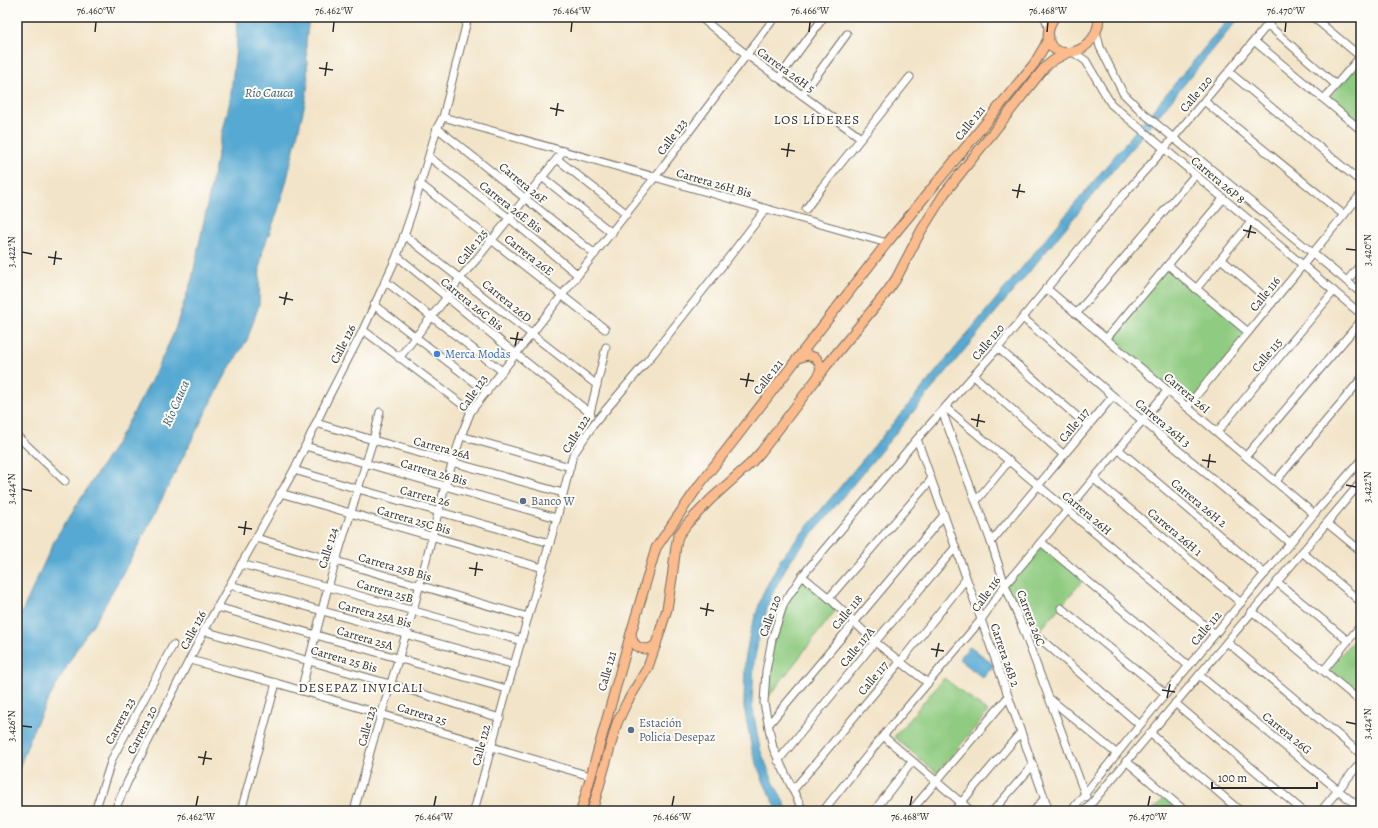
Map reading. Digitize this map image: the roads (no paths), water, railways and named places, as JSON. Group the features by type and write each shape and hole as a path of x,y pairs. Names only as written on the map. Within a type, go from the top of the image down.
{"main road":[{"name":"Calle 121","path":"590,776 630,632 656,548 700,484 798,358 888,243 1034,64 1044,47 1054,17"},
{"path":"1096,31 1099,17"},
{"name":"Calle 121","path":"592,811 617,723 626,704 648,667 656,645 667,609 678,536 687,524 711,499 751,463 893,283 921,231 944,194 1045,67 1054,60 1079,50 1088,43 1096,31"},
{"path":"1049,34 1050,42 1054,48 1061,52 1070,53"},
{"path":"798,358 808,355 816,358 821,366 820,375"},
{"path":"630,632 632,641 637,647 649,649 656,645"},
{"path":"581,811 590,776"}],"street":[{"name":"Calle 126","path":"190,660 217,607 294,470 363,330 397,256 438,128 443,117 468,17"},
{"name":"Carrera 26H 5","path":"700,17 747,55 861,138"},
{"name":"Calle 123","path":"354,811 381,714 413,611 452,462 471,411 627,214 775,17"},
{"path":"1045,17 1049,34"},
{"name":"Calle 120","path":"768,724 764,703 766,671 772,639 784,603 802,576 917,439 998,348 1119,200 1174,138 1274,17"},
{"path":"1314,17 1361,57 1324,100"},
{"path":"779,78 823,18"},
{"path":"1268,24 1336,85"},
{"name":"Carrera 26P 8","path":"1096,31 1100,47 1123,93 1142,112 1361,293"},
{"path":"802,95 847,34"},
{"path":"1254,41 1361,130"},
{"name":"Carrera 26P 8","path":"1070,53 1086,61 1111,104 1361,314"},
{"path":"1229,72 1361,182"},
{"path":"806,209 822,186 910,76"},
{"path":"1204,101 1344,215"},
{"name":"Carrera 26H Bis","path":"443,117 888,243"},
{"name":"Carrera 26F","path":"438,128 595,254"},
{"name":"Calle 125","path":"399,358 432,317 460,278 563,151"},
{"name":"Carrera 26E Bis","path":"429,157 509,218 578,275"},
{"path":"557,159 627,214"},
{"path":"1076,314 1195,175"},
{"path":"542,177 612,233"},
{"name":"Carrera 26E","path":"420,184 605,329"},
{"name":"Calle 116","path":"1187,406 1361,194"},
{"path":"1106,339 1223,198"},
{"name":"Calle 122","path":"474,811 507,689 557,518 573,455 593,425 653,354 766,209"},
{"path":"1196,289 1251,222"},
{"name":"Carrera 26D","path":"404,235 596,385"},
{"name":"Carrera 26C Bis","path":"397,256 590,413"},
{"path":"1221,259 1272,303"},
{"path":"1347,281 1361,264"},
{"path":"1168,265 1248,332"},
{"path":"385,281 502,371"},
{"name":"Carrera 26I","path":"1046,288 1314,514"},
{"name":"Calle 115","path":"1217,432 1334,291"},
{"path":"374,305 486,392"},
{"name":"Carrera 26H 3","path":"1023,318 1113,396 1290,543"},
{"path":"1246,456 1361,321"},
{"path":"363,330 471,411"},
{"path":"593,425 590,413 606,347"},
{"path":"998,348 1088,426"},
{"path":"974,376 1064,455"},
{"path":"1276,481 1361,378"},
{"name":"Calle 116","path":"823,811 883,736 981,620 1005,585 1167,390"},
{"name":"Calle 117","path":"991,542 1113,396"},
{"name":"Carrera 26H","path":"944,410 1009,461 1215,634"},
{"name":"Carrera 26C","path":"944,410 1005,585 1022,626 1085,795 1088,809"},
{"name":"Calle 124","path":"301,691 328,587 366,464 380,412"},
{"name":"Carrera 26A","path":"316,423 563,493"},
{"path":"17,436 65,480"},
{"path":"461,436 570,468"},
{"name":"Carrera 26B 2","path":"917,439 1049,811"},
{"name":"Carrera 26 Bis","path":"305,446 557,518"},
{"name":"Carrera 26H 2","path":"1118,449 1265,574"},
{"name":"Calle 112","path":"1071,811 1290,543 1361,460"},
{"path":"976,501 1009,461"},
{"name":"Carrera 26","path":"294,470 550,543"},
{"name":"Carrera 26H 1","path":"1094,479 1242,603"},
{"path":"828,598 931,480"},
{"name":"Calle 112","path":"1088,809 1361,482"},
{"name":"Carrera 25C Bis","path":"280,493 543,568"},
{"name":"Calle 118","path":"768,724 944,515"},
{"path":"1327,523 1361,551"},
{"name":"Carrera 25B Bis","path":"256,538 528,617"},
{"path":"1041,542 1189,666"},
{"name":"Calle 117A","path":"778,761 955,548"},
{"path":"1302,552 1361,602"},
{"name":"Carrera 25B","path":"241,564 522,641"},
{"path":"802,576 876,642 928,683"},
{"name":"Calle 117","path":"794,789 901,661 966,579"},
{"path":"1277,582 1348,641"},
{"name":"Carrera 25A Bis","path":"230,585 515,665"},
{"name":"Carrera 25A","path":"217,607 507,689"},
{"path":"1061,608 1166,694"},
{"path":"1252,611 1361,702"},
{"path":"1324,670 1361,625"},
{"path":"1022,626 1036,635 1140,725"},
{"name":"Carrera 25 Bis","path":"204,631 309,660 500,718"},
{"path":"1227,642 1361,754"},
{"name":"Carrera 23","path":"95,811 112,760 173,645"},
{"name":"Carrera 25","path":"190,660 276,683 590,776"},
{"name":"Carrera 20","path":"116,811 117,805 128,781 190,660"},
{"name":"Carrera 26G","path":"1199,675 1361,809"},
{"path":"241,811 276,683"},
{"path":"911,811 1008,697"},
{"path":"1049,699 1117,754"},
{"path":"1175,703 1303,811"},
{"path":"768,724 773,748 778,761 794,789 803,811"},
{"path":"954,811 1021,732"},
{"path":"1150,733 1240,811"},
{"path":"883,736 971,811"},
{"path":"874,811 912,762"},
{"path":"1126,762 1184,811"},
{"path":"1321,811 1361,762"},
{"path":"993,811 1033,765"},
{"path":"1034,811 1044,799"}],"water":[{"name":"Río Cauca","path":"236,17 309,17 306,43 308,84 305,103 286,183 277,213 263,250 260,265 259,305 247,340 230,367 206,412 138,546 98,617 78,646 46,704 33,730 17,774 17,623 55,539 119,439 150,383 173,335 192,279 230,101 237,38"},
{"path":"1230,17 1240,17 789,562 771,596 759,635 754,662 752,705 760,749 772,779 788,811 778,811 764,783 752,751 744,706 745,661 750,632 763,593 782,557"},
{"path":"970,646 994,665 983,678 959,659"}],"place":[{"name":"Merca Modas","path":"437,354"},
{"name":"Banco W","path":"523,501"},
{"name":"Estación Policía Desepaz","path":"631,730"}],"district":[{"name":"LOS LÍDERES","path":"817,119"},
{"name":"DESEPAZ INVICALI","path":"361,687"}]}
